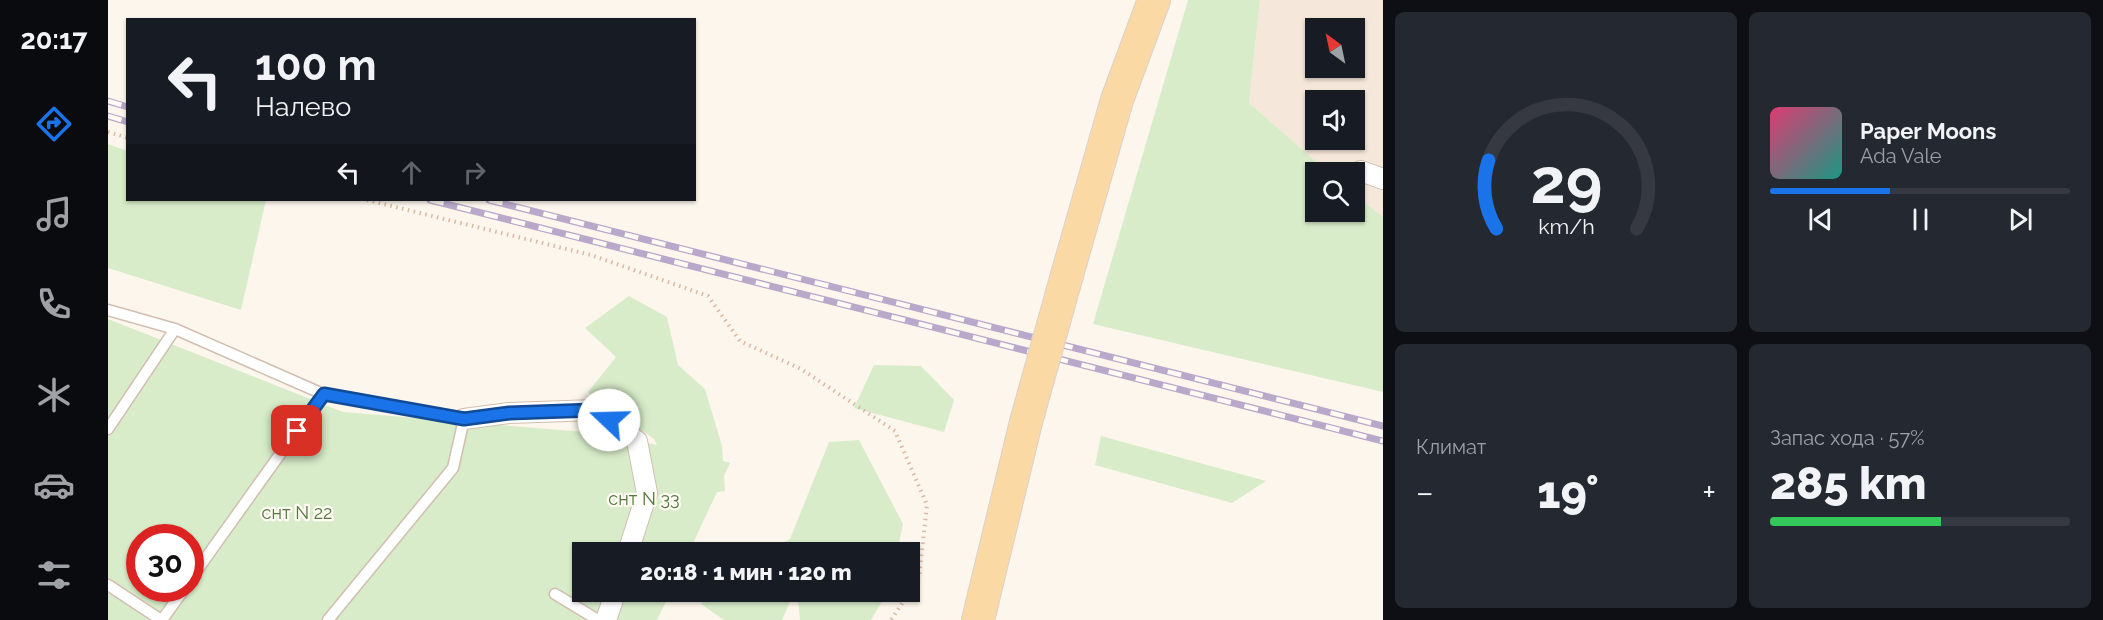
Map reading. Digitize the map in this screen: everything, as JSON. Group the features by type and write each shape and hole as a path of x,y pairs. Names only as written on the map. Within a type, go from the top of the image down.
{"main road":[{"path":"978,620 1026,422 1067,275 1117,100 1154,0"}],"street":[{"path":"1365,172 1383,178"},
{"path":"464,419 509,413 594,410 637,441 647,493 631,542"},
{"path":"606,620 612,602"}],"lane":[{"path":"108,310 174,328 324,394 464,419 453,468 328,620"},
{"path":"108,429 174,328"},
{"path":"204,561 324,394"},
{"path":"108,585 162,620 175,602"},
{"path":"555,594 598,620"}],"path":[{"path":"108,132 126,137"},
{"path":"371,201 591,255 708,296 740,341 801,369 895,430 927,505 920,578 891,620"}],"shaded area":[{"path":"1260,0 1383,0 1383,217 1365,203 1365,162 1317,162 1249,103"}],"green space":[{"path":"1188,0 1260,0 1249,103 1317,162 1305,162 1305,222 1365,222 1365,203 1383,217 1383,392 1093,324"},
{"path":"108,144 126,151 126,201 266,201 241,310 108,268"},
{"name":"снт N 22","path":"629,296 667,317 678,365 705,389 722,446 723,461 730,463 724,476 725,491 717,492 694,542 572,542 572,602 666,602 657,620 108,620 108,319 343,412 609,434 657,445 654,439 588,392 616,357 585,328"},
{"path":"874,365 921,366 954,400 944,432 854,408"},
{"path":"1101,436 1266,481 1232,503 1095,465"},
{"path":"859,440 903,524 899,542 784,542 790,539 829,442"},
{"path":"703,602 790,602 782,620 724,620 701,604"},
{"path":"798,602 882,602 871,620 800,620"}],"railway":[{"path":"108,101 126,106"},
{"path":"108,116 126,121"},
{"path":"434,201 1383,441"},
{"path":"493,201 1383,426"}],"route":[{"path":"297,431 324,394 464,419 509,413 594,410 609,420"}],"park label":[{"name":"снт N 33","path":"644,498"}]}
